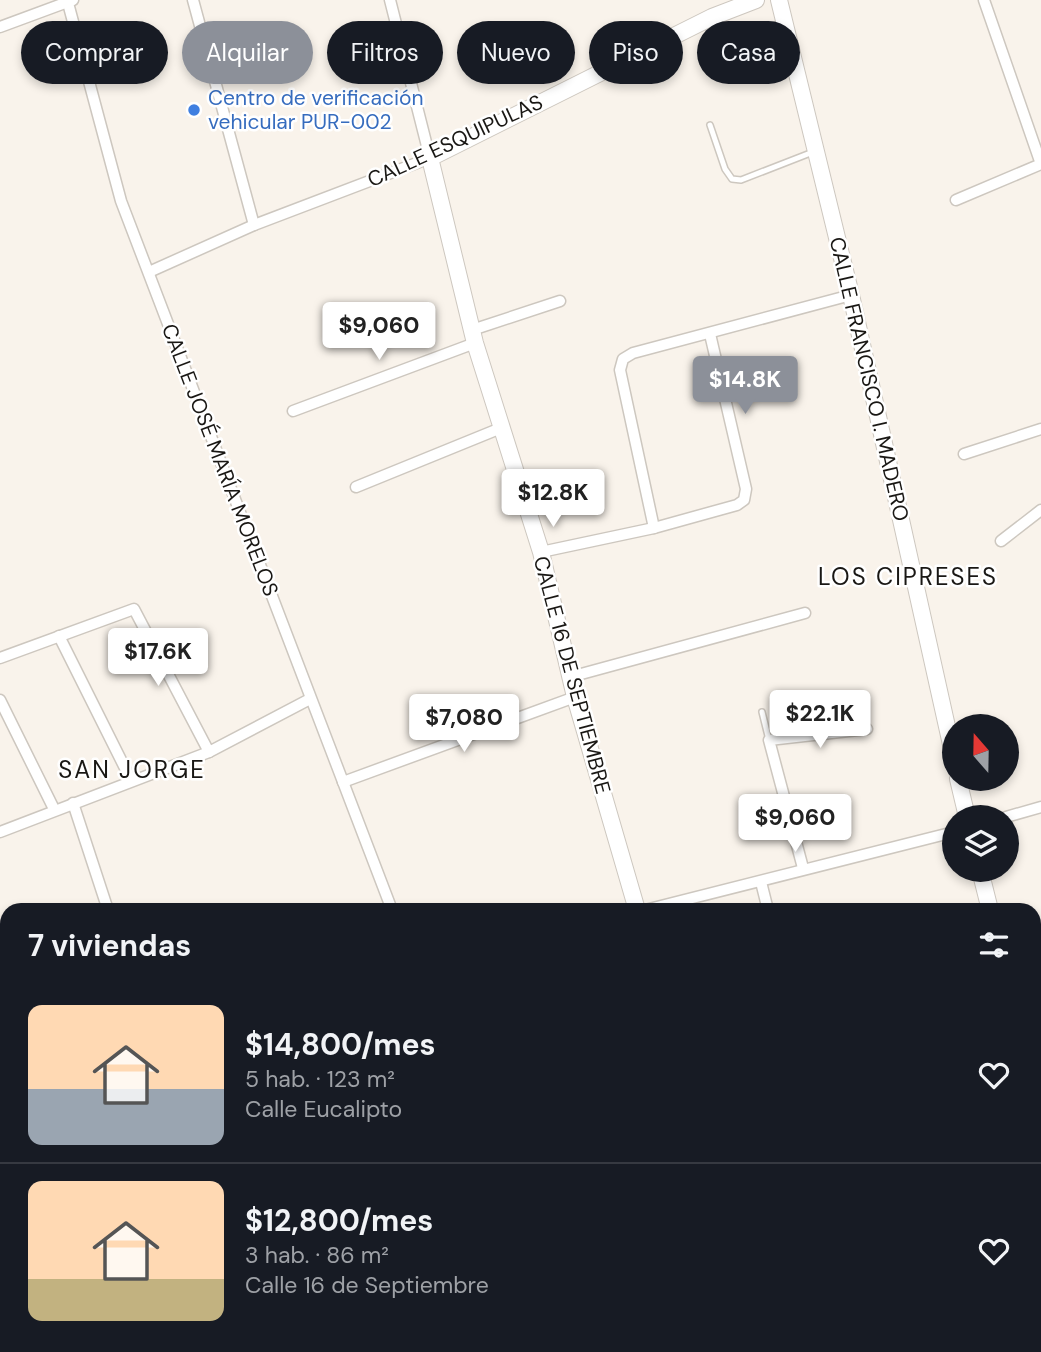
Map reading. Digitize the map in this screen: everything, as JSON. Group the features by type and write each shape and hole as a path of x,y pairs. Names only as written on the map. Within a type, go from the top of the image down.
{"street":[{"path":"193,0 254,225"},
{"path":"390,0 430,158"},
{"name":"CALLE ESQUIPULAS","path":"149,272 254,225 430,158 712,17 756,0"},
{"name":"CALLE FRANCISCO I. MADERO","path":"779,0 851,295 944,714"},
{"path":"956,200 1041,164 984,0"},
{"path":"0,27 71,1"},
{"name":"CALLE JOSÉ MARÍA MORELOS","path":"71,1 121,201 389,903"},
{"name":"CALLE 16 DE SEPTIEMBRE","path":"430,158 474,336 500,428 541,552 575,697 635,903"},
{"path":"654,528 620,370 623,359 633,353 851,295"},
{"path":"293,411 559,301"},
{"path":"541,552 654,528 737,505 744,500 746,489 710,334"},
{"path":"356,487 500,428"},
{"path":"964,454 1041,429"},
{"path":"1001,541 1041,510"},
{"path":"0,658 134,610 209,752"},
{"path":"570,677 805,613"},
{"path":"59,636 131,780"},
{"path":"343,782 575,697"},
{"path":"0,832 54,809 209,752 310,699"},
{"path":"0,701 54,809"},
{"path":"803,868 769,740 867,729"},
{"path":"73,803 106,903"},
{"path":"1019,813 1041,807"},
{"path":"674,903 761,882 803,868 942,835"},
{"path":"761,882 766,903"},
{"path":"983,882 988,903"}],"lane":[{"path":"710,125 725,169 732,179 741,180 816,151"},
{"path":"762,712 769,740"}],"place":[{"name":"Centro de verificación vehicular PUR-002","path":"194,110"}],"district":[{"name":"LOS CIPRESES","path":"908,576"},
{"name":"SAN JORGE","path":"132,769"}]}
